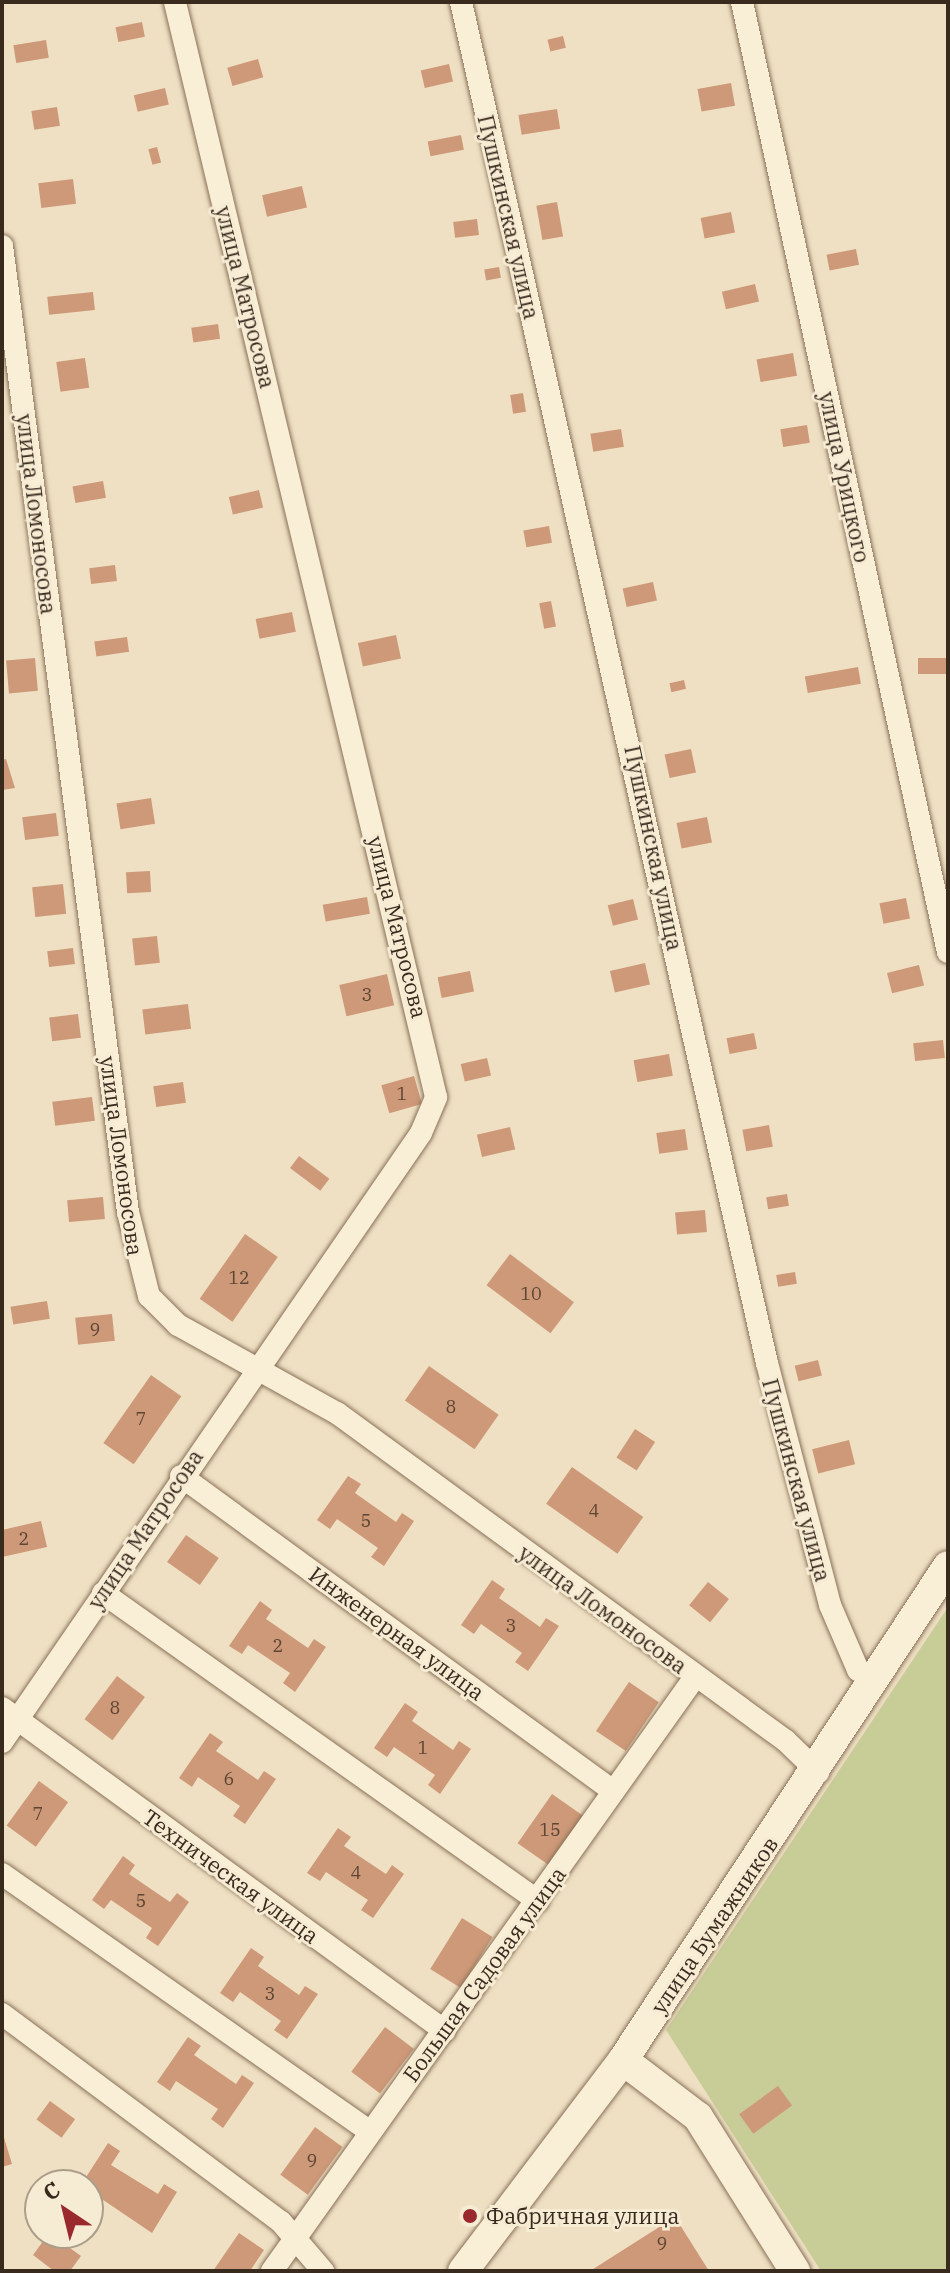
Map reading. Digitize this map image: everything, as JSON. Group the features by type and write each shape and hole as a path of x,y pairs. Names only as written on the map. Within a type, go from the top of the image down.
{"street":[{"name":"улица Матросова","path":"2,1742 9,1714 103,1593 254,1368 421,1133 436,1097 175,2"},
{"name":"Пушкинская улица","path":"461,2 767,1363 830,1605 858,1670 875,1680"},
{"name":"улица Урицкого","path":"742,2 948,952"},
{"name":"улица Ломоносова","path":"2,246 136,1261 149,1296 178,1325 337,1413 695,1677 818,1772"},
{"name":"Инженерная улица","path":"181,1476 613,1791"},
{"name":"улица Бумажников","path":"463,2271 623,2060 818,1772 948,1566"},
{"path":"103,1593 538,1901"},
{"name":"Большая Садовая улица","path":"272,2271 695,1677"},
{"name":"Техническая улица","path":"9,1714 445,2031"},
{"path":"2,1874 370,2132"},
{"path":"2,2014 127,2102 281,2222 293,2241 323,2271"},
{"path":"623,2060 698,2117 795,2271"}],"green space":[{"path":"948,1607 948,2271 821,2271 666,2030"}],"building":[{"path":"142,22 145,37 118,42 115,27"},
{"path":"563,36 566,48 550,52 547,40"},
{"path":"46,40 49,58 16,63 13,45"},
{"path":"258,59 263,77 232,86 227,68"},
{"path":"449,64 453,82 425,88 421,71"},
{"path":"731,83 735,106 702,112 698,89"},
{"path":"165,88 169,105 138,112 134,95"},
{"path":"57,107 60,126 34,130 31,111"},
{"path":"557,109 560,129 522,135 518,115"},
{"path":"461,135 464,150 430,156 428,141"},
{"path":"157,147 161,162 152,165 148,149"},
{"path":"73,179 76,204 41,208 38,183"},
{"path":"302,186 307,207 267,217 262,195"},
{"path":"557,202 563,236 542,240 536,206"},
{"path":"731,212 735,233 705,239 701,218"},
{"path":"477,219 479,235 455,238 453,222"},
{"path":"856,249 859,265 830,270 827,255"},
{"path":"499,267 501,278 486,280 484,270"},
{"path":"755,284 759,302 726,309 722,292"},
{"path":"93,292 95,310 49,315 47,297"},
{"path":"218,324 220,339 193,343 191,328"},
{"path":"793,353 797,376 761,382 757,359"},
{"path":"85,358 89,388 60,392 56,362"},
{"path":"523,393 526,412 513,414 510,395"},
{"path":"807,425 810,443 783,447 780,429"},
{"path":"621,429 624,447 593,452 590,434"},
{"path":"103,481 106,498 75,503 72,486"},
{"path":"259,490 263,508 233,515 229,497"},
{"path":"549,526 552,543 526,547 523,531"},
{"path":"115,565 117,581 91,584 89,568"},
{"path":"653,582 657,601 627,607 623,588"},
{"path":"551,601 556,627 544,629 539,603"},
{"path":"292,612 296,632 259,639 256,619"},
{"path":"396,635 401,658 363,667 358,643"},
{"path":"127,637 129,652 96,656 94,642"},
{"path":"35,658 38,691 9,693 6,661"},
{"path":"918,658 948,658 948,674 918,674"},
{"path":"858,667 861,684 808,693 805,676"},
{"path":"684,680 686,689 671,692 669,683"},
{"path":"691,749 696,772 670,778 665,755"},
{"path":"6,759 15,788 2,790 2,760"},
{"path":"151,798 155,824 120,829 116,803"},
{"path":"56,813 59,836 25,840 22,817"},
{"path":"707,817 712,843 682,848 677,823"},
{"path":"150,871 151,892 127,893 126,872"},
{"path":"63,884 66,914 35,917 32,887"},
{"path":"367,897 370,914 326,922 323,905"},
{"path":"906,898 910,919 884,924 879,903"},
{"path":"633,899 638,919 613,926 608,905"},
{"path":"157,936 160,963 135,965 132,939"},
{"path":"73,948 75,964 49,967 47,951"},
{"path":"645,963 650,984 615,993 610,971"},
{"path":"919,965 924,985 892,993 887,973"},
{"path":"470,971 474,992 442,998 438,977"},
{"path":"387,974 394,1005 346,1016 339,985"},
{"path":"188,1004 191,1029 145,1034 142,1010"},
{"path":"78,1014 81,1038 52,1041 49,1018"},
{"path":"754,1033 757,1049 730,1054 727,1038"},
{"path":"943,1040 945,1058 915,1061 913,1043"},
{"path":"669,1054 673,1076 637,1082 634,1060"},
{"path":"487,1058 491,1076 465,1082 461,1064"},
{"path":"414,1076 422,1104 389,1113 381,1085"},
{"path":"183,1082 186,1103 156,1107 153,1086"},
{"path":"92,1097 95,1121 55,1126 52,1102"},
{"path":"769,1125 773,1147 746,1151 742,1130"},
{"path":"510,1127 515,1149 482,1157 477,1135"},
{"path":"685,1129 688,1150 659,1154 656,1133"},
{"path":"299,1156 329,1179 320,1191 290,1168"},
{"path":"787,1194 789,1206 768,1209 766,1197"},
{"path":"103,1197 105,1219 69,1222 67,1200"},
{"path":"705,1210 707,1232 677,1235 675,1213"},
{"path":"245,1234 278,1257 232,1322 200,1299"},
{"path":"510,1254 574,1302 550,1333 487,1285"},
{"path":"795,1272 797,1284 778,1287 776,1275"},
{"path":"47,1301 50,1319 13,1325 10,1307"},
{"path":"112,1314 115,1341 78,1345 75,1318"},
{"path":"818,1360 822,1376 799,1381 795,1366"},
{"path":"429,1366 499,1415 475,1449 405,1400"},
{"path":"151,1375 181,1396 134,1464 103,1443"},
{"path":"635,1429 655,1442 637,1471 616,1458"},
{"path":"849,1440 855,1464 818,1473 812,1449"},
{"path":"572,1467 643,1517 617,1554 546,1504"},
{"path":"348,1476 361,1484 355,1493 396,1522 402,1513 414,1521 384,1566 371,1557 378,1548 337,1519 330,1529 317,1520"},
{"path":"41,1521 47,1547 2,1557 2,1530"},
{"path":"186,1535 219,1558 200,1585 167,1562"},
{"path":"492,1580 505,1589 499,1598 540,1627 546,1618 559,1626 528,1671 515,1662 522,1653 481,1624 474,1634 461,1625"},
{"path":"708,1582 729,1599 710,1622 689,1605"},
{"path":"260,1601 272,1610 266,1619 308,1648 314,1639 326,1647 295,1692 283,1683 290,1673 248,1645 242,1654 229,1646"},
{"path":"117,1676 145,1697 112,1740 85,1719"},
{"path":"629,1682 659,1702 626,1751 596,1731"},
{"path":"405,1703 418,1712 412,1721 453,1750 459,1741 471,1749 440,1794 428,1785 435,1775 394,1747 387,1757 374,1748"},
{"path":"210,1733 223,1742 216,1751 258,1780 264,1771 276,1779 245,1824 233,1816 240,1806 198,1777 192,1787 179,1778"},
{"path":"39,1781 68,1802 36,1847 7,1825"},
{"path":"552,1794 583,1816 549,1865 518,1843"},
{"path":"338,1828 351,1837 344,1846 386,1874 392,1865 404,1874 373,1918 361,1910 368,1900 326,1872 320,1881 307,1873"},
{"path":"123,1856 135,1865 129,1874 170,1902 177,1893 189,1902 158,1946 146,1938 152,1928 111,1900 104,1909 92,1900"},
{"path":"462,1918 493,1937 461,1988 430,1969"},
{"path":"251,1948 264,1957 258,1966 299,1995 305,1986 318,1994 287,2039 274,2030 281,2021 240,1992 233,2002 220,1993"},
{"path":"385,2027 414,2049 380,2093 351,2072"},
{"path":"188,2037 201,2046 194,2055 236,2084 242,2075 254,2083 223,2128 211,2119 218,2109 176,2081 170,2091 157,2082"},
{"path":"778,2086 792,2105 753,2134 739,2114"},
{"path":"50,2101 75,2119 62,2138 36,2120"},
{"path":"315,2127 343,2147 308,2195 280,2175"},
{"path":"2,2131 12,2164 2,2167"},
{"path":"108,2143 120,2151 111,2165 158,2194 164,2184 177,2192 152,2233 104,2201 104,2169 91,2169"},
{"path":"675,2217 709,2271 590,2271"},
{"path":"239,2233 264,2250 250,2271 213,2271"},
{"path":"37,2249 71,2249 81,2256 70,2271 54,2271 33,2255"}],"place":[{"name":"Фабричная улица","path":"470,2216"}]}
